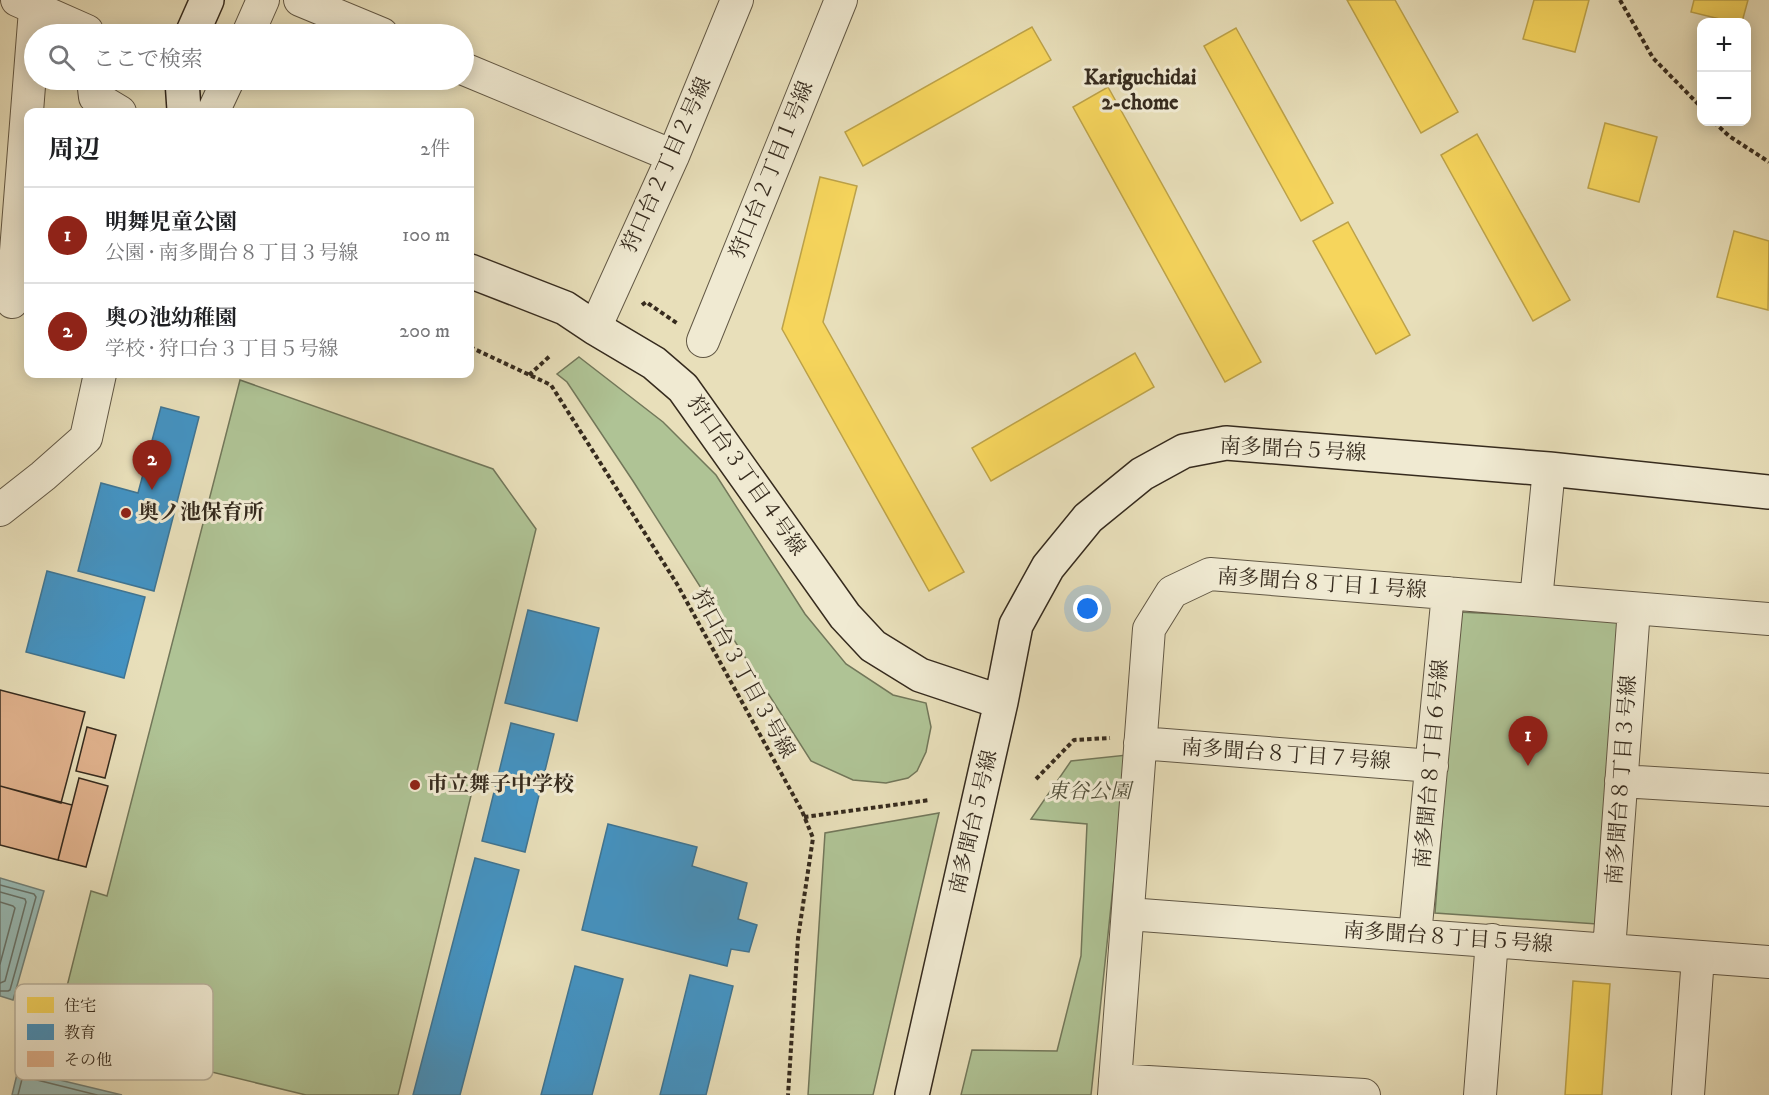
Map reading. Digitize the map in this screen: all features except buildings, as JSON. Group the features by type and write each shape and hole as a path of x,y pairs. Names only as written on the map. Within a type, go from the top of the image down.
{"street":[{"path":"196,24 207,0"},
{"path":"252,24 263,0"},
{"path":"300,0 358,24"},
{"name":"狩口台２丁目２号線","path":"595,328 673,156 737,0"},
{"name":"狩口台２丁目１号線","path":"703,341 842,0"},
{"path":"25,24 26,5 71,24"},
{"path":"12,302 24,47"},
{"path":"474,73 673,156"},
{"path":"94,90 95,97 113,108"},
{"path":"183,90 184,108"},
{"path":"215,108 223,90"},
{"name":"狩口台３丁目４号線","path":"474,273 565,308 654,363 683,388 845,616 873,646 920,675 1001,702"},
{"path":"0,510 86,438 99,378"},
{"name":"南多聞台５号線","path":"912,1095 1001,702 1016,625 1048,567 1088,518 1142,474 1184,451 1226,443 1549,469 1769,492"},
{"path":"1536,600 1549,469"},
{"name":"南多聞台８丁目１号線","path":"1114,1088 1149,629 1172,592 1210,574 1769,619"},
{"name":"南多聞台８丁目６号線","path":"1415,935 1448,592"},
{"name":"南多聞台８丁目３号線","path":"1609,950 1634,609"},
{"name":"南多聞台８丁目７号線","path":"1140,740 1432,766"},
{"path":"1622,781 1769,790"},
{"name":"南多聞台８丁目５号線","path":"1128,914 1769,962"},
{"path":"1480,1095 1492,940"},
{"path":"1688,1095 1698,957"},
{"path":"1114,1088 1364,1095"}],"path":[{"path":"1620,0 1653,58 1697,104"},
{"path":"1718,126 1728,136 1769,162"},
{"path":"636,308 646,302 703,341"},
{"name":"狩口台３丁目３号線","path":"474,349 551,385 677,584 804,817 813,838 798,938 788,1095"},
{"path":"529,375 551,356"},
{"path":"1036,778 1074,740 1140,740"},
{"path":"804,817 930,800"}],"green space":[{"path":"579,357 663,422 716,475 805,614 846,664 893,695 926,703 931,727 926,752 917,771 908,778 886,783 853,780 811,761 633,481 567,382 557,374"},
{"path":"240,380 493,469 536,529 398,1095 306,1095 213,1072 213,984 68,984 91,891 107,896"},
{"path":"1458,612 1621,620 1597,924 1435,913"},
{"name":"東谷公園","path":"1127,755 1091,1095 961,1095 972,1050 1057,1051 1081,956 1087,824 1031,819 1071,761"},
{"path":"939,813 873,1095 808,1095 825,833"}],"water":[{"path":"0,878 44,891 18,984 15,984 13,1000 0,996"},
{"path":"16,1080 60,1080 122,1095 12,1095"}],"place":[{"name":"奥の池幼稚園","path":"152,490"},
{"name":"奥ノ池保育所","path":"126,513"},
{"name":"明舞児童公園","path":"1528,766"},
{"name":"市立舞子中学校","path":"415,785"}],"district":[{"name":"Kariguchidai 2-chome","path":"1140,90"}]}
